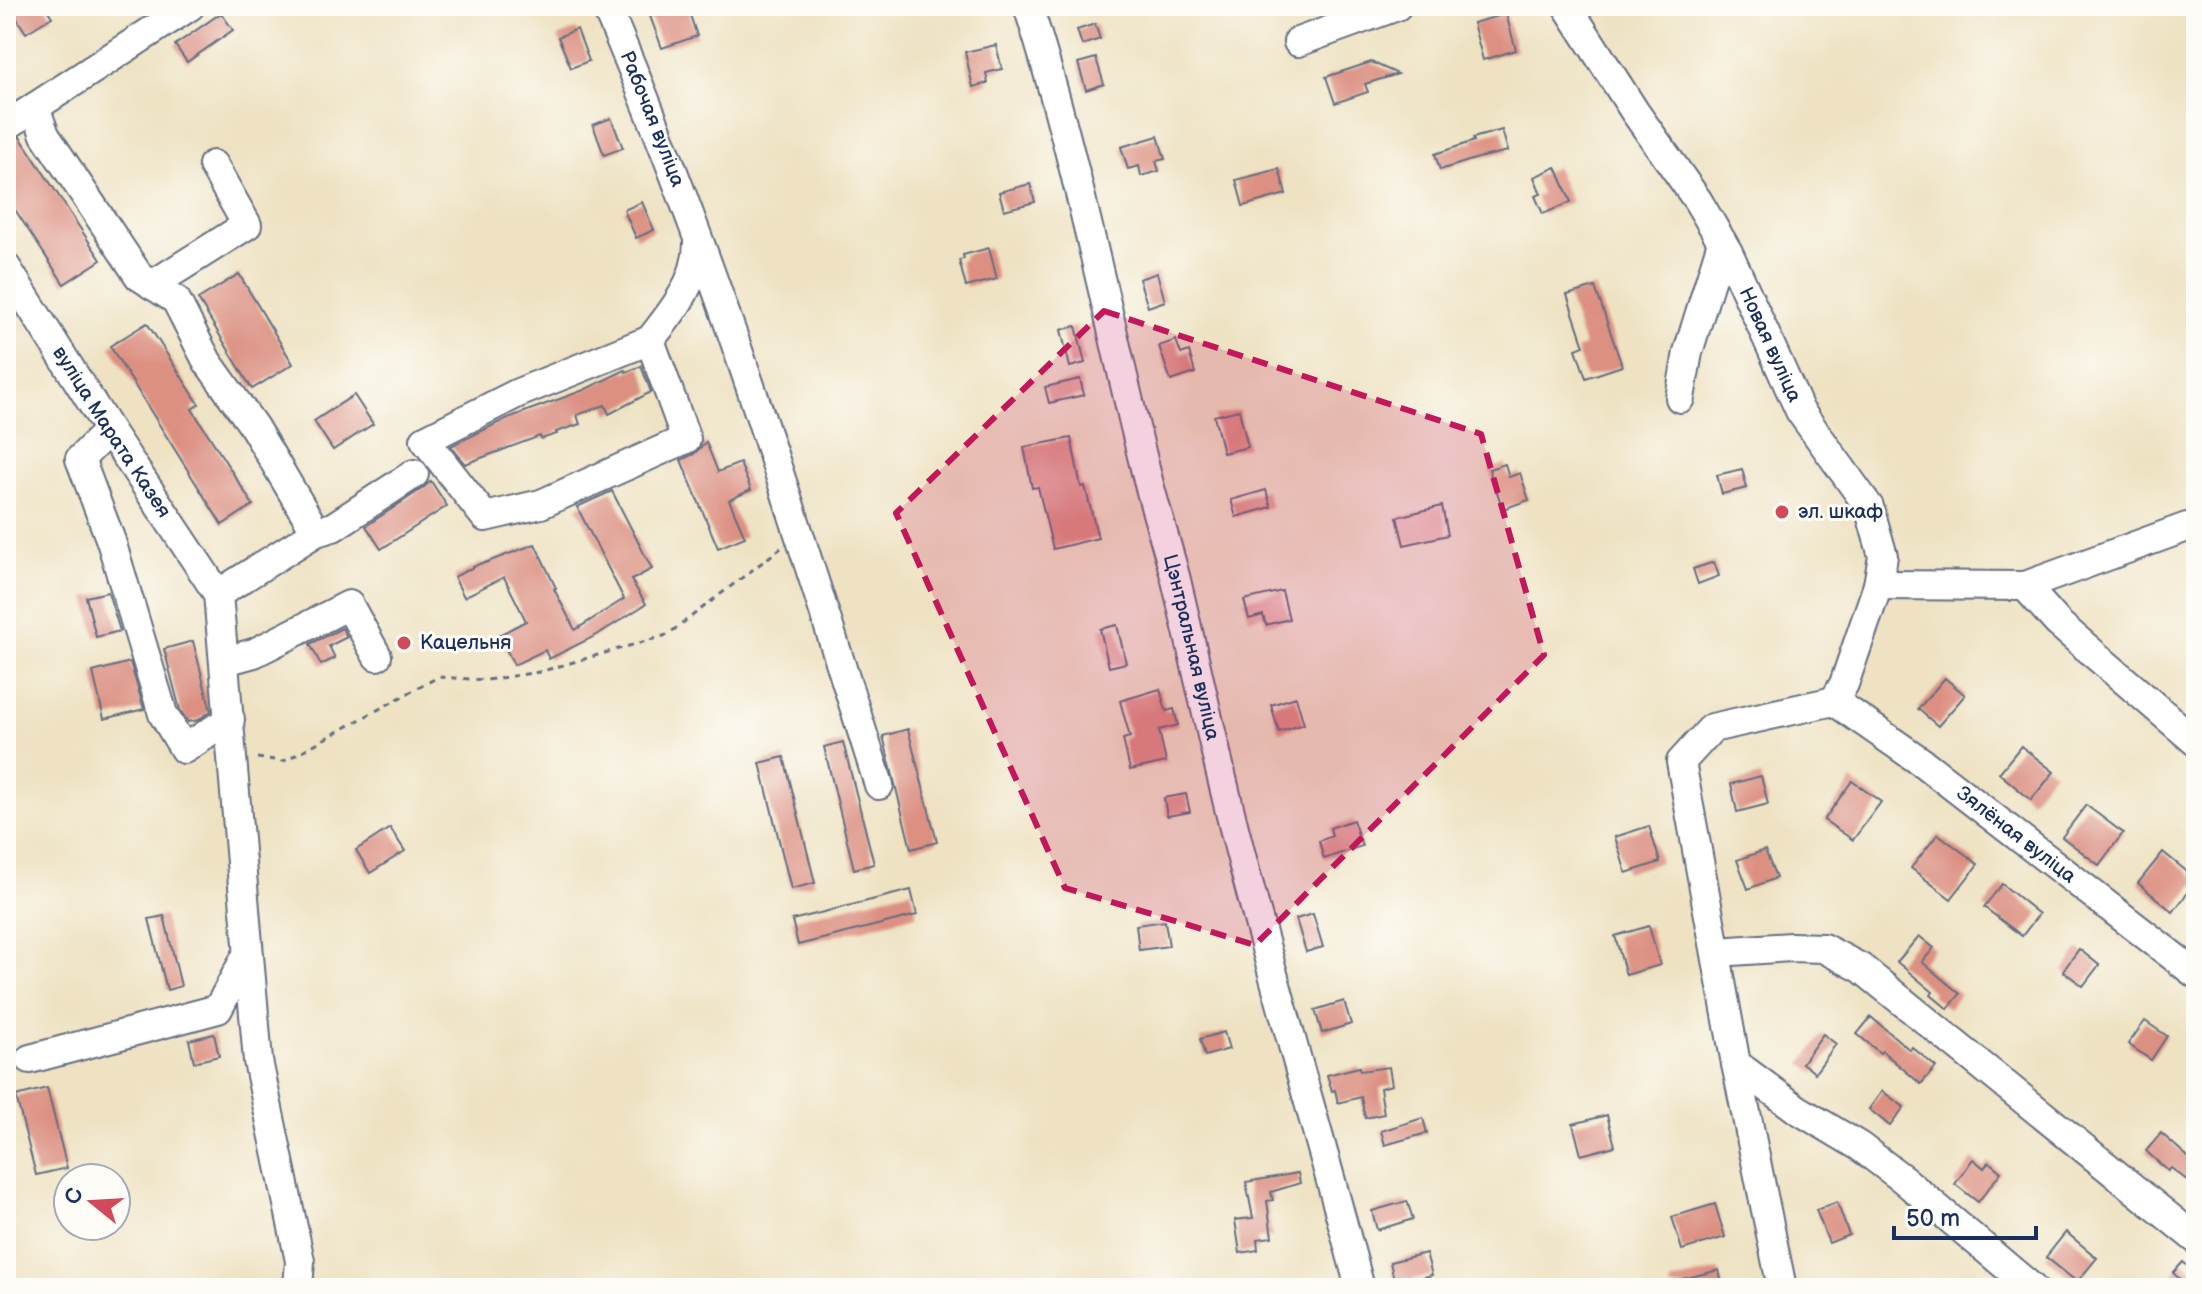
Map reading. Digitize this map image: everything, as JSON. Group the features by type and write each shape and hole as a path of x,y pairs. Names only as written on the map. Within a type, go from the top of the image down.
{"street":[{"path":"6,126 190,6"},
{"name":"Рабочая вуліца","path":"606,6 697,233 800,533 879,785"},
{"name":"Цэнтральная вуліца","path":"1028,6 1078,183 1235,833 1360,1288"},
{"path":"1298,42 1397,6"},
{"name":"Новая вуліца","path":"1567,6 1635,112 1698,201 1722,242 1800,411 1869,507 1883,556 1878,585 1844,684 1834,701"},
{"path":"35,107 45,135 139,276 176,300 207,361 254,427 316,532"},
{"path":"152,285 247,225 213,165"},
{"path":"650,340 686,439 541,504 485,517 425,440 518,393 650,340 677,305 697,264 697,233"},
{"path":"1680,398 1688,352 1722,242"},
{"name":"вуліца Марата Казея","path":"6,267 218,594"},
{"path":"109,430 80,459 111,541 163,714 184,749 230,719"},
{"path":"298,1288 300,1261 258,1061 218,594 316,532 333,527 414,474"},
{"path":"1878,585 2025,586 2187,527 2196,530"},
{"path":"2025,586 2058,623 2196,742"},
{"path":"225,661 260,663 349,605 377,656"},
{"path":"1782,1288 1736,1064 1681,762 1712,728 1834,701"},
{"name":"Зялёная вуліца","path":"1834,701 1923,763 2196,974"},
{"path":"1717,952 1823,948 1861,968 2196,1239"},
{"path":"30,1059 218,1009 248,953"},
{"path":"1736,1064 1797,1109 1859,1146 1903,1179 2032,1288"}],"path":[{"path":"233,756 284,761 438,677 487,680 539,672 667,635 800,533"}],"highlighted area":[{"path":"1104,311 1481,434 1544,655 1255,945 1065,888 896,513"}],"building":[{"path":"9,6 45,6 52,17 26,33"},
{"path":"687,6 697,36 662,48 650,16"},
{"path":"221,13 233,30 187,62 175,45"},
{"path":"1506,14 1516,50 1483,60 1473,23"},
{"path":"1095,24 1100,39 1082,45 1077,30"},
{"path":"577,29 589,61 571,68 558,37"},
{"path":"996,45 1002,69 986,73 988,83 973,87 965,52"},
{"path":"1096,58 1104,84 1086,90 1078,63"},
{"path":"1371,62 1398,74 1365,84 1368,92 1335,103 1326,77"},
{"path":"611,118 623,148 604,155 593,125"},
{"path":"1502,130 1508,151 1440,170 1435,154"},
{"path":"1158,136 1165,159 1156,161 1159,171 1141,176 1139,166 1128,169 1121,147"},
{"path":"20,137 101,260 64,284 6,196 6,143"},
{"path":"1556,167 1571,202 1543,214 1535,196 1541,194 1534,177"},
{"path":"1279,169 1286,194 1243,206 1236,180"},
{"path":"1030,184 1035,202 1004,210 999,192"},
{"path":"642,202 654,230 636,238 624,210"},
{"path":"989,248 997,279 966,287 959,260 964,259 963,255"},
{"path":"1157,273 1165,301 1148,307 1139,279"},
{"path":"239,274 293,364 252,389 198,299"},
{"path":"1595,287 1622,366 1586,378 1576,349 1584,346 1567,295"},
{"path":"147,323 199,404 192,409 253,505 222,525 110,346"},
{"path":"1076,326 1085,363 1070,367 1061,330"},
{"path":"1176,340 1181,354 1189,351 1195,373 1171,381 1159,346"},
{"path":"641,366 651,392 609,414 605,405 577,415 580,424 557,434 541,439 540,436 465,464 451,446 508,418"},
{"path":"1080,379 1084,395 1049,403 1045,387"},
{"path":"354,395 373,424 333,450 314,421"},
{"path":"1239,410 1248,447 1223,453 1214,416"},
{"path":"1071,438 1081,487 1085,486 1098,538 1053,549 1038,487 1032,488 1024,447"},
{"path":"706,442 718,472 740,463 751,490 729,500 745,537 718,548 681,460 694,454"},
{"path":"1505,464 1509,477 1520,473 1529,500 1503,509 1489,469"},
{"path":"1742,469 1747,488 1722,494 1717,475"},
{"path":"431,481 447,506 381,549 366,526"},
{"path":"1266,490 1271,507 1236,517 1231,500"},
{"path":"612,491 652,569 631,580 646,604 597,635 549,659 545,650 514,665 499,635 526,621 504,577 464,597 454,577 481,563 535,544 575,630 624,599 577,507"},
{"path":"1442,506 1448,535 1404,545 1397,517"},
{"path":"1714,562 1719,576 1698,584 1693,569"},
{"path":"1282,591 1289,619 1266,625 1263,615 1249,619 1244,600"},
{"path":"108,592 120,631 96,637 86,597"},
{"path":"1117,625 1126,663 1109,667 1100,629"},
{"path":"342,628 347,637 329,646 335,658 321,665 310,644"},
{"path":"193,641 211,711 198,720 188,722 180,710 164,649"},
{"path":"130,662 144,709 104,719 93,672"},
{"path":"1945,678 1965,695 1938,726 1918,709"},
{"path":"1160,689 1166,711 1174,709 1178,725 1159,730 1166,762 1130,770 1123,739 1130,737 1120,701"},
{"path":"1296,697 1304,724 1279,732 1271,705"},
{"path":"908,729 937,842 911,849 883,736"},
{"path":"843,742 874,864 854,869 824,747"},
{"path":"2021,746 2054,772 2031,800 1999,773"},
{"path":"784,757 815,883 791,889 760,763"},
{"path":"1761,776 1768,804 1737,812 1731,784"},
{"path":"1852,781 1881,802 1853,840 1824,820"},
{"path":"1186,794 1190,812 1167,816 1164,798"},
{"path":"2086,805 2123,833 2099,865 2062,837"},
{"path":"1353,820 1362,846 1324,859 1319,841 1332,836 1330,828"},
{"path":"1649,826 1660,862 1626,873 1615,837"},
{"path":"390,828 405,851 370,873 356,850"},
{"path":"1938,834 1978,864 1951,899 1911,868"},
{"path":"1765,850 1776,878 1748,889 1737,860"},
{"path":"2163,852 2196,879 2173,912 2138,883"},
{"path":"2002,884 2039,914 2022,936 1984,907"},
{"path":"911,890 917,915 798,945 792,920"},
{"path":"1313,914 1323,947 1306,952 1296,919"},
{"path":"164,916 181,986 167,990 149,919"},
{"path":"1165,921 1169,946 1139,950 1136,925"},
{"path":"1649,926 1660,965 1626,975 1615,936"},
{"path":"1919,936 1934,948 1922,962 1960,994 1948,1009 1897,962"},
{"path":"2079,949 2099,965 2083,986 2063,971"},
{"path":"1344,1001 1351,1024 1322,1033 1315,1010"},
{"path":"1871,1017 1936,1067 1921,1084 1857,1034"},
{"path":"2145,1021 2167,1036 2151,1060 2128,1044"},
{"path":"1224,1032 1229,1049 1205,1056 1200,1039"},
{"path":"214,1034 219,1056 194,1062 189,1040"},
{"path":"1823,1034 1836,1044 1815,1073 1802,1063"},
{"path":"1359,1067 1360,1071 1389,1067 1392,1085 1380,1088 1384,1114 1365,1118 1361,1097 1338,1103 1327,1075"},
{"path":"47,1088 66,1162 52,1162 52,1171 36,1175 16,1096"},
{"path":"1882,1091 1904,1107 1890,1126 1869,1109"},
{"path":"1607,1115 1615,1146 1581,1155 1573,1124"},
{"path":"1423,1118 1427,1133 1385,1145 1381,1131"},
{"path":"2161,1133 2196,1164 2196,1187 2171,1168 2168,1171 2146,1151"},
{"path":"1973,1159 1984,1168 1989,1162 2001,1172 1978,1202 1955,1184"},
{"path":"1298,1173 1300,1183 1271,1192 1273,1200 1267,1201 1272,1237 1257,1239 1258,1250 1240,1253 1235,1220 1253,1218 1246,1182"},
{"path":"1407,1201 1413,1219 1377,1230 1372,1211"},
{"path":"1837,1202 1849,1235 1829,1243 1816,1210"},
{"path":"1715,1204 1725,1237 1682,1250 1672,1217"},
{"path":"2066,1232 2097,1258 2077,1282 2046,1257"},
{"path":"1426,1253 1432,1275 1395,1284 1390,1262"},
{"path":"2183,1262 2196,1273 2196,1288 2190,1288 2173,1273"},
{"path":"1719,1270 1723,1288 1670,1288 1670,1282"}],"place":[{"name":"эл. шкаф","path":"1782,512"},
{"name":"Кацельня","path":"404,643"}]}
